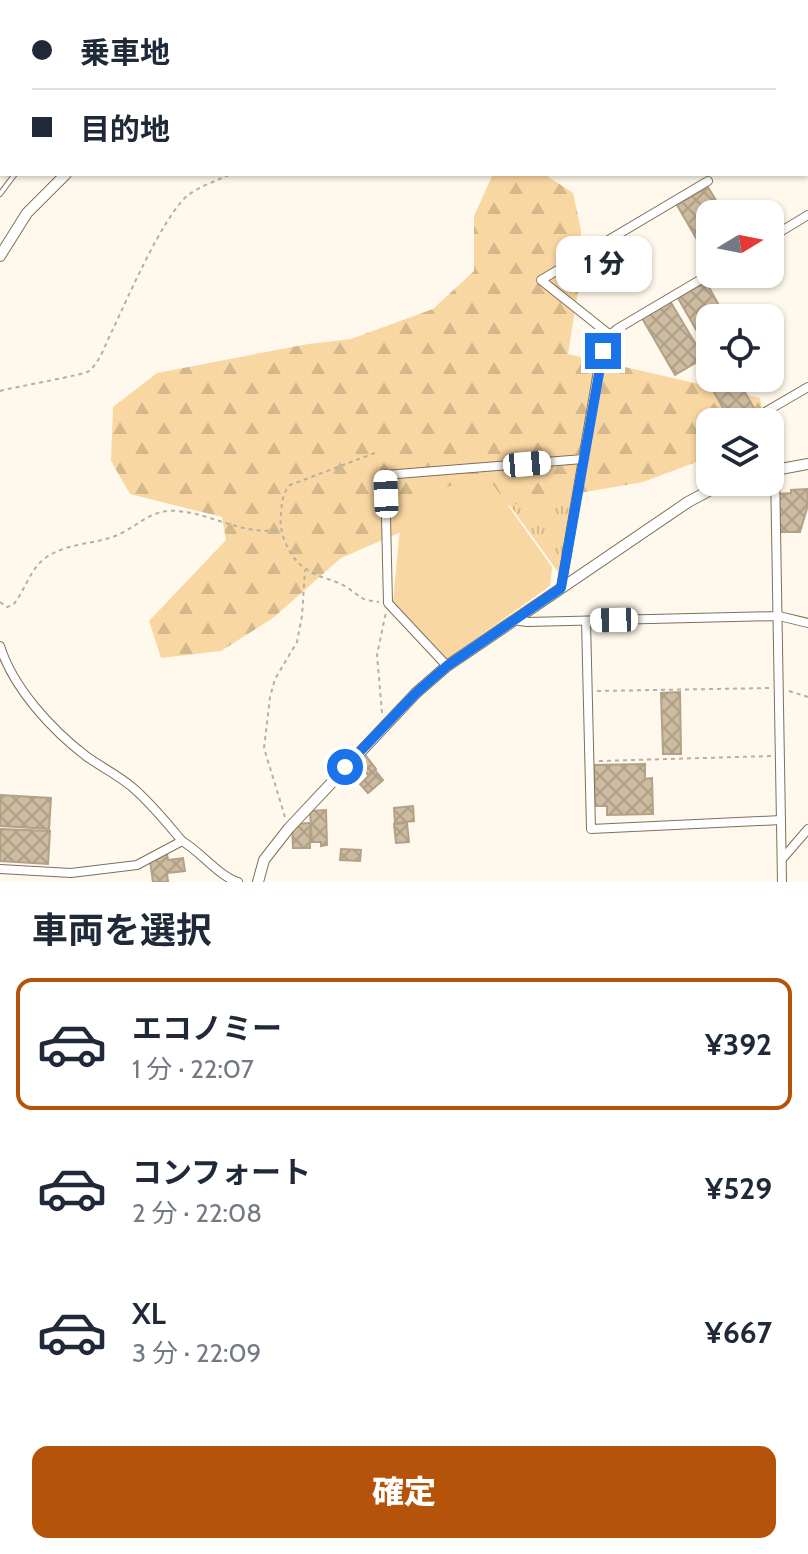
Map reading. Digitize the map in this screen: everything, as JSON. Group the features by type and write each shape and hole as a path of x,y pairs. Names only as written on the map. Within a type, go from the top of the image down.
{"street":[{"path":"0,256 27,213 64,176"},
{"path":"610,335 541,280 708,181"},
{"path":"784,230 808,215"},
{"path":"561,588 599,365 610,335 696,283"},
{"path":"772,408 808,387"},
{"path":"447,666 388,603 385,475 583,459"},
{"path":"784,469 808,464"},
{"path":"258,882 264,860 289,828 383,726 447,666 698,496"},
{"path":"773,496 779,616 782,882"},
{"path":"514,620 779,616 808,623"},
{"path":"586,621 591,829 781,820"},
{"path":"0,646 35,706 87,756 130,785 182,841 198,850 223,875 238,882"},
{"path":"782,859 808,829"},
{"path":"0,869 71,873 137,865 182,841"}],"lane":[{"path":"0,194 14,176"}],"path":[{"path":"0,391 89,371 110,337 161,233 184,198 226,176"},
{"path":"375,453 290,485 283,497 280,530 305,569 347,587 361,599 388,603 377,655 383,726"},
{"path":"0,602 7,607 13,605 35,567 55,551 119,534 159,512 176,511 258,533 280,530"},
{"path":"289,828 264,748 275,679 297,642 305,569"},
{"path":"588,691 778,688 808,697"},
{"path":"589,761 779,756"}],"green space":[{"path":"492,176 547,176 573,193 581,230 579,285 568,354 696,383 696,392 734,392 760,398 762,408 696,408 696,462 643,482 431,519 341,558 273,618 221,651 161,658 149,621 226,540 222,517 130,494 111,461 113,407 157,373 308,344 351,339 433,309 474,271 474,216"},
{"path":"581,463 561,576 485,471"},
{"path":"484,472 552,567 550,586 447,659 393,602 402,506"}],"building":[{"path":"708,187 716,200 696,200 696,238 677,205"},
{"path":"696,288 709,288 718,304 696,304 696,330 678,298"},
{"path":"670,301 696,345 696,363 675,375 642,318"},
{"path":"714,392 745,392 754,408 723,408"},
{"path":"807,489 808,505 800,532 779,532 778,496 791,493 791,490"},
{"path":"680,692 681,754 663,754 661,693"},
{"path":"366,756 376,769 368,775 358,762"},
{"path":"645,764 645,779 652,778 653,814 607,815 607,806 595,806 594,765"},
{"path":"375,770 383,780 368,793 360,784"},
{"path":"0,795 51,798 49,829 0,826"},
{"path":"413,806 414,821 395,823 394,808"},
{"path":"326,810 327,845 321,846 321,842 312,842 310,811"},
{"path":"310,823 310,848 293,848 292,824"},
{"path":"407,823 409,842 396,843 394,824"},
{"path":"0,829 50,831 48,864 0,861"},
{"path":"341,849 361,850 360,861 340,860"},
{"path":"167,854 168,860 183,858 185,871 167,873 168,882 153,882 150,861"}],"route":[{"path":"345,767 416,693 447,666 561,588 603,351"}]}
